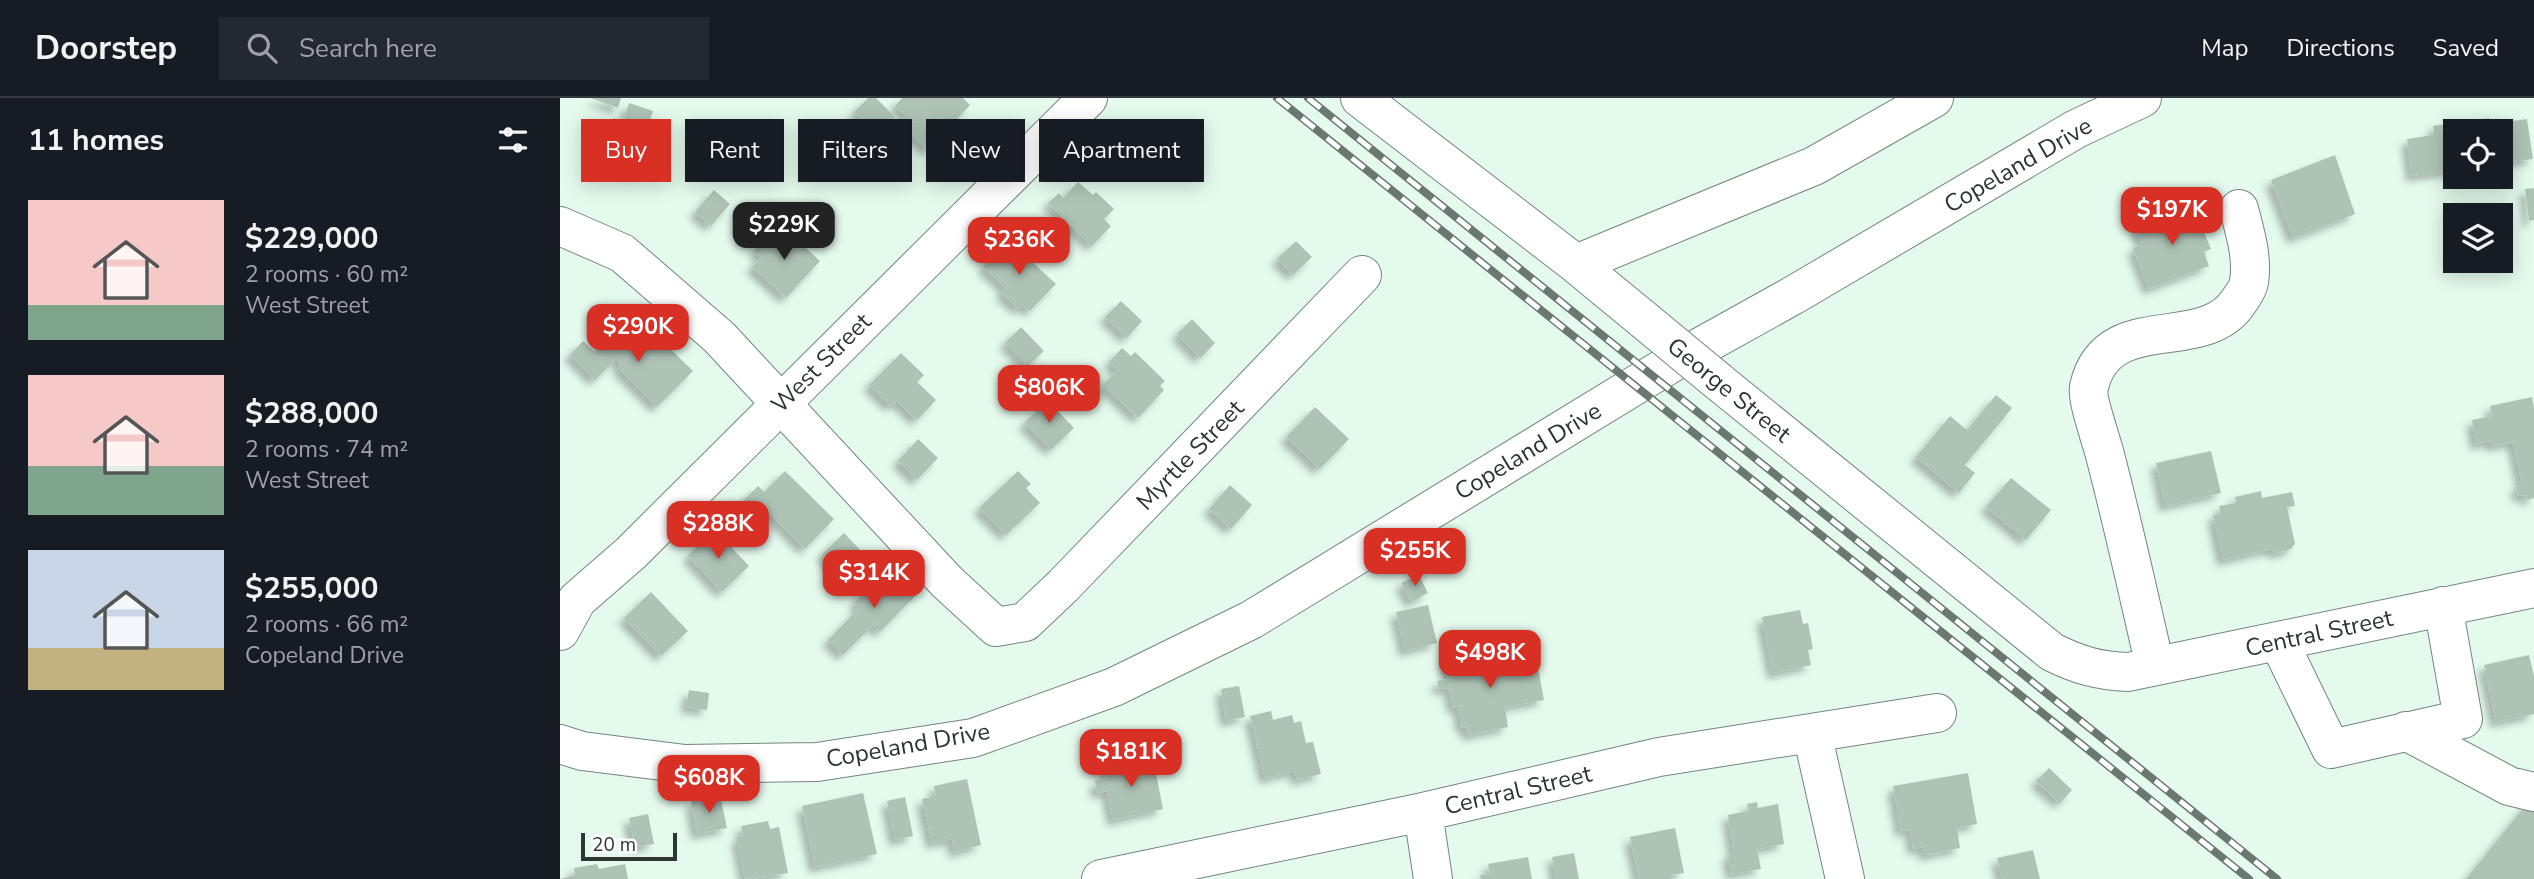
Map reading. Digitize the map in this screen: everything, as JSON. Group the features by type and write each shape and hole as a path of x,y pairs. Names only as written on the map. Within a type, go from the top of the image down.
{"street":[{"name":"West Street","path":"560,631 577,600 631,553 1088,98"},
{"name":"George Street","path":"1360,98 1576,264 2052,652 2079,666 2103,671"},
{"path":"1576,264 1814,166 1934,98"},
{"name":"Copeland Drive","path":"560,744 582,751 685,764 817,762 973,738 1114,687 1251,620 1675,361 1792,296 2076,129 2142,98"},
{"path":"2155,666 2088,390 2095,368 2111,348 2129,340 2210,325 2236,306 2249,285 2250,251 2239,209"},
{"path":"560,226 622,253 719,337 782,402"},
{"name":"Myrtle Street","path":"782,402 947,582 996,627 1026,622 1362,275"},
{"name":"Central Street","path":"2103,671 2128,672 2534,588"},
{"path":"2279,642 2331,749 2463,719 2443,606"},
{"name":"Central Street","path":"1101,879 1423,812 1659,757 1937,713"},
{"path":"2406,731 2509,786 2534,792"},
{"path":"1812,733 1845,879"},
{"path":"1423,812 1433,879"}],"building":[{"path":"591,98 621,98 618,108"},
{"path":"868,98 876,98 895,117 861,119 854,112"},
{"path":"902,98 963,98 970,105 957,119 926,119 926,148 912,135 915,124 912,119 895,106"},
{"path":"629,103 653,111 650,119 624,119"},
{"path":"2527,119 2533,159 2513,162 2513,121"},
{"path":"2443,125 2443,172 2412,176 2407,139 2434,135 2433,126"},
{"path":"2335,155 2355,214 2293,238 2271,180"},
{"path":"1078,182 1093,195 1096,192 1114,209 1104,219 1111,226 1092,246 1048,203 1059,193 1063,198"},
{"path":"2534,188 2534,220 2529,221 2525,189"},
{"path":"714,190 730,204 711,226 695,212"},
{"path":"2189,207 2192,214 2200,210 2208,231 2204,232 2211,249 2204,252 2209,266 2149,289 2133,248 2142,244 2136,228"},
{"path":"773,230 780,236 786,230 820,261 786,298 752,267 761,257 754,251"},
{"path":"1008,240 1056,284 1030,311 1023,305 1019,309 1001,293 1006,288 983,267"},
{"path":"1296,241 1312,257 1293,275 1277,259"},
{"path":"1121,301 1142,321 1127,338 1105,317"},
{"path":"1192,319 1215,343 1200,358 1177,334"},
{"path":"1021,327 1044,351 1028,366 1005,343"},
{"path":"640,329 646,335 651,330 693,371 657,407 618,368 621,364 616,359 595,380 570,355 583,341 595,352 612,334 624,346"},
{"path":"1122,348 1131,356 1135,352 1165,381 1160,386 1164,390 1138,418 1103,385 1117,370 1109,362"},
{"path":"901,353 924,375 917,382 936,400 917,420 897,401 891,406 869,385"},
{"path":"1996,395 2012,408 1965,465 1975,473 1959,493 1916,457 1950,416 1967,430"},
{"path":"2532,397 2534,498 2527,500 2526,495 2518,496 2516,486 2522,485 2513,442 2492,446 2491,441 2476,444 2472,420 2492,416 2490,406"},
{"path":"1048,401 1074,428 1051,450 1024,423"},
{"path":"1315,407 1349,439 1320,469 1286,437"},
{"path":"918,439 938,458 917,480 898,461"},
{"path":"2211,451 2221,493 2165,506 2156,463"},
{"path":"785,471 834,519 805,549 768,512 763,518 744,500 758,486 764,492"},
{"path":"1018,471 1031,484 1026,488 1040,503 1006,535 979,508"},
{"path":"2011,478 2051,510 2026,540 1986,507"},
{"path":"1230,485 1252,505 1231,529 1209,509"},
{"path":"2261,491 2262,498 2292,492 2295,506 2287,507 2295,544 2291,549 2277,553 2270,549 2223,560 2213,515 2221,514 2219,506 2236,503 2235,497"},
{"path":"715,530 749,566 722,592 688,556"},
{"path":"844,533 864,554 842,575 822,554"},
{"path":"884,571 898,585 905,578 919,592 880,632 873,625 843,655 828,640 859,608 854,603"},
{"path":"1419,575 1428,593 1411,602 1401,583"},
{"path":"651,592 688,631 661,656 624,618"},
{"path":"1428,605 1437,643 1405,651 1396,612"},
{"path":"1800,610 1803,624 1808,623 1813,649 1808,650 1811,665 1773,673 1762,617"},
{"path":"1484,651 1486,667 1536,657 1544,700 1505,707 1508,727 1468,735 1467,727 1462,728 1458,706 1453,708 1449,688 1439,689 1437,681 1448,679 1445,659"},
{"path":"2529,655 2534,676 2534,714 2496,722 2484,665"},
{"path":"1239,686 1245,717 1226,721 1221,689"},
{"path":"689,690 709,693 707,710 686,707"},
{"path":"1271,711 1273,720 1292,715 1294,723 1301,721 1306,743 1313,742 1321,774 1297,780 1295,771 1265,778 1250,716"},
{"path":"1153,758 1163,809 1113,820 1107,791 1097,793 1095,781 1105,779 1103,768"},
{"path":"2049,768 2072,790 2060,803 2036,781"},
{"path":"1968,773 1977,824 1957,828 1960,848 1925,855 1923,847 1913,849 1910,829 1901,831 1893,786"},
{"path":"967,779 981,845 955,852 952,839 932,843 922,799 936,796 934,786"},
{"path":"863,793 877,854 815,867 802,806"},
{"path":"720,795 727,828 697,834 691,801"},
{"path":"905,797 913,836 895,840 887,801"},
{"path":"2530,800 2534,803 2534,879 2466,879"},
{"path":"1757,802 1758,808 1778,804 1784,844 1757,849 1761,869 1731,874 1728,854 1734,853 1728,815 1748,811 1747,804"},
{"path":"648,814 654,844 635,847 629,818"},
{"path":"768,821 770,829 779,827 788,873 745,879 737,837 743,836 741,826"},
{"path":"1675,828 1684,873 1670,875 1671,879 1639,879 1630,837"},
{"path":"2033,850 2040,879 2002,879 1997,858"},
{"path":"1574,853 1579,879 1556,879 1552,857"},
{"path":"1528,857 1532,879 1481,879 1480,875 1490,874 1488,864"},
{"path":"597,864 599,869 625,864 628,879 560,879 575,875 574,868"}],"railway":[{"path":"1277,98 2249,879"},
{"path":"1308,98 2277,879"}]}
